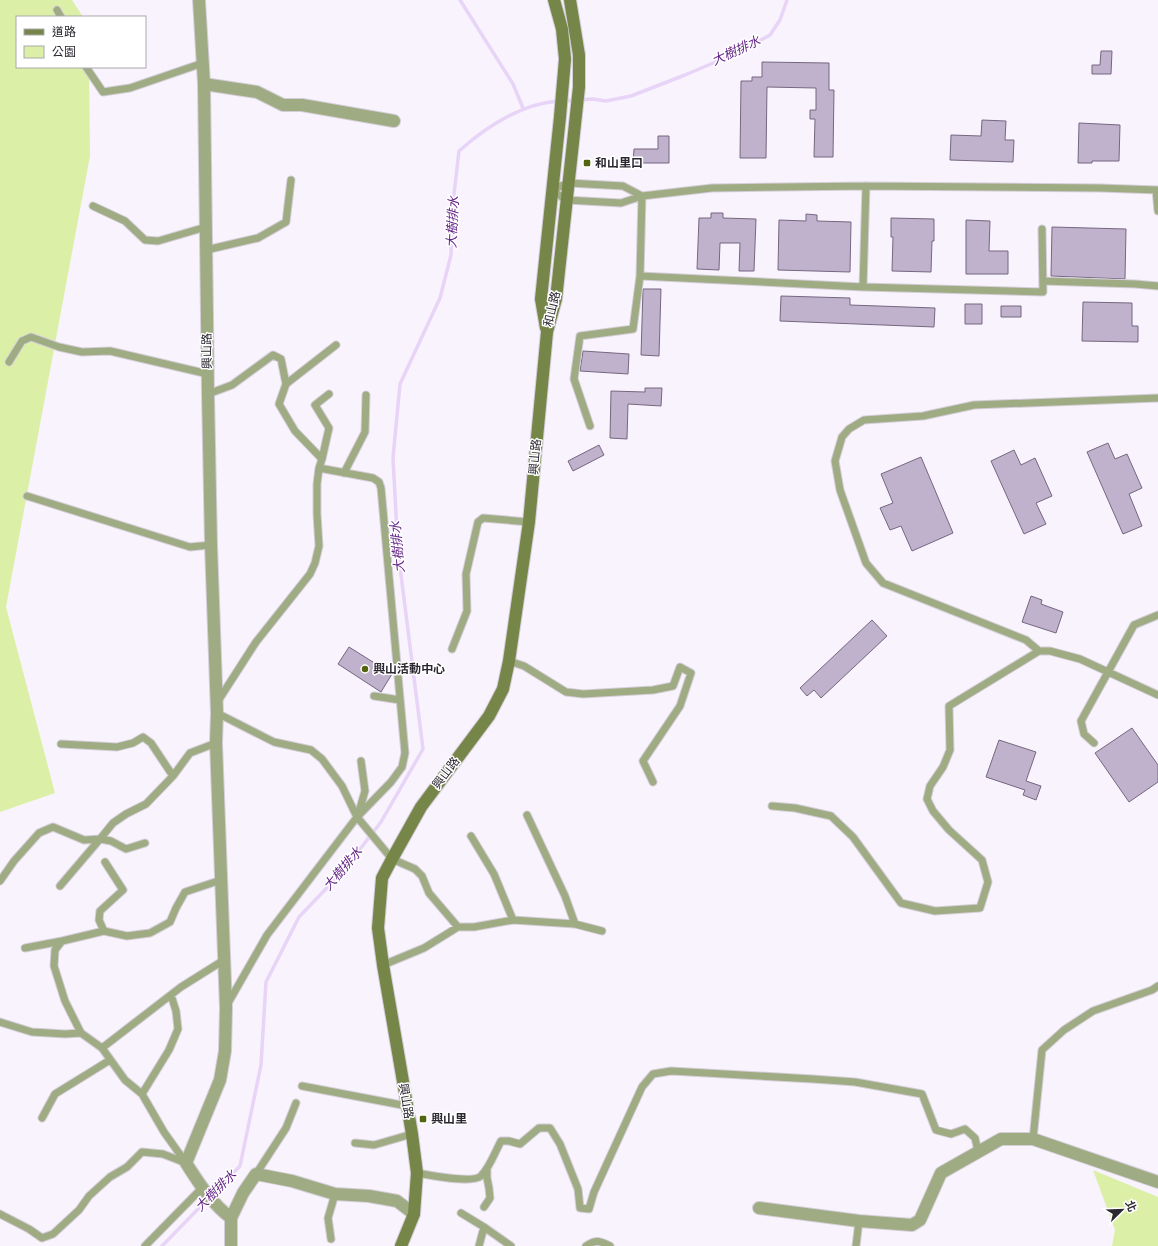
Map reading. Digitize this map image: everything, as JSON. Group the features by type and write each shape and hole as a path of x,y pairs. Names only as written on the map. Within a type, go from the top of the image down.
{"main road":[{"name":"和山路","path":"546,332 541,299 565,59 562,29 555,0"},
{"name":"和山路","path":"546,332 556,299 579,87 579,55 570,0"},
{"name":"興山路","path":"401,1246 414,1214 417,1173 378,928 382,878 421,807 489,716 502,689 509,660 528,522 546,332"}],"street":[{"name":"興山路","path":"186,1163 220,1080 225,1051 226,1008 216,743 217,708 211,545 208,394 204,84 199,0"},
{"path":"204,84 257,92 283,105 302,104 394,121"},
{"path":"759,1208 858,1221 912,1225 920,1220 941,1173 1001,1139 1033,1139 1158,1182"},
{"path":"186,1163 204,1190 226,1214 231,1246"},
{"path":"226,1214 256,1174 292,1181 335,1194 369,1196 397,1201 414,1214"}],"lane":[{"path":"87,68 103,92 130,88 203,62"},
{"path":"206,250 258,238 286,222 291,180"},
{"path":"642,196 622,186 568,182 552,190 566,200 621,203 642,196 712,188 866,186 1100,188 1157,190 1158,211"},
{"path":"863,287 866,186"},
{"path":"590,426 574,380 580,336 633,329 640,276 642,196"},
{"path":"93,206 125,221 145,240 158,241 206,227"},
{"path":"640,276 863,287 1042,292 1042,229"},
{"path":"1043,281 1158,286"},
{"path":"9,362 22,341 31,337 59,347 82,352 110,351 208,374"},
{"path":"286,384 336,345"},
{"path":"208,394 232,384 273,355 281,359 286,384 279,404 294,431 322,459"},
{"path":"329,394 315,404 329,428 319,468 317,499 319,546 315,563 310,574 256,642 217,708 274,742 311,750 322,759 342,786 357,817 392,859 415,869 422,876 429,892 458,927"},
{"path":"344,473 365,432 366,395"},
{"path":"1039,651 1026,640 883,583 866,562 840,490 835,461 842,437 849,429 864,420 923,416 974,405 1158,398"},
{"path":"226,1008 267,935 357,817 391,782 402,767 405,753 381,488 379,482 373,478 319,468"},
{"path":"27,496 190,547 211,545"},
{"path":"452,649 467,611 466,574 478,522 483,518 528,522"},
{"path":"1094,743 1084,734 1081,720 1134,625 1158,615"},
{"path":"772,806 795,808 832,816 853,837 901,903 935,911 980,908 988,882 982,860 949,830 933,811 927,799 930,786 943,767 950,750 949,706 1039,651 1050,651 1080,659 1158,695"},
{"path":"509,660 524,666 566,692 582,694 654,690 673,686 680,667 691,673 680,706 643,761 652,782"},
{"path":"374,696 400,700"},
{"path":"61,744 117,747 132,743 143,737 151,743 173,776"},
{"path":"60,886 113,823 126,814 146,804 173,776 190,753 216,743"},
{"path":"357,817 366,790 361,761"},
{"path":"528,815 565,896 575,924"},
{"path":"0,880 14,861 39,833 53,827 84,840 100,839 111,841 126,849 145,844"},
{"path":"471,836 494,874 513,920"},
{"path":"104,931 99,920 100,911 123,890 105,862"},
{"path":"25,948 104,931 127,936 150,933 170,922 185,892 221,880"},
{"path":"383,965 424,948 458,927 474,927 513,920 575,924 602,931"},
{"path":"62,941 55,950 54,966 65,1001 81,1033 102,1048 125,1080 142,1094 164,1132 186,1163"},
{"path":"102,1048 180,987 224,960"},
{"path":"1033,1139 1042,1050 1064,1030 1094,1011 1152,990 1158,986"},
{"path":"142,1094 169,1050 178,1029 176,1011 171,995"},
{"path":"0,1022 32,1032 65,1034 81,1033"},
{"path":"42,1118 55,1094 110,1060"},
{"path":"417,1173 471,1180 480,1177 487,1168 501,1141 509,1141 520,1144 539,1128 550,1128 560,1144 578,1189 580,1208 589,1209 594,1192 642,1087 653,1074 671,1071 855,1082 922,1094 936,1130 950,1134 965,1129 975,1138 978,1151"},
{"path":"302,1086 407,1106"},
{"path":"256,1174 286,1128 296,1103"},
{"path":"355,1143 374,1145 412,1134"},
{"path":"0,1214 29,1229 42,1238 53,1234 79,1210 89,1196 110,1177 128,1166 142,1152 163,1154 186,1163"},
{"path":"484,1207 490,1198 487,1168"},
{"path":"145,1246 204,1190"},
{"path":"330,1239 328,1218 335,1194"},
{"path":"461,1213 511,1246"},
{"path":"856,1246 858,1221"},
{"path":"479,1246 484,1227"},
{"path":"586,1246 592,1242 598,1241 610,1246"}],"green space":[{"path":"0,0 72,0 82,16 16,16 16,68 89,68 90,156 6,607 55,793 0,812"},
{"path":"1093,1170 1158,1197 1158,1246 1112,1246 1115,1230"}],"building":[{"path":"1101,51 1112,51 1111,74 1092,74 1092,65 1100,65"},
{"path":"762,62 829,63 829,90 834,90 833,157 814,157 815,119 810,119 810,110 816,110 816,88 767,87 766,158 740,158 741,81 752,81 752,77 762,77"},
{"path":"982,120 1006,121 1005,140 1014,140 1013,162 950,160 951,135 981,136"},
{"path":"1079,123 1120,125 1119,161 1092,161 1092,163 1078,163"},
{"path":"658,136 669,136 669,163 633,163 634,149 658,149"},
{"path":"711,213 723,213 723,218 756,219 754,271 739,271 740,243 720,243 719,270 697,269 699,218 711,218"},
{"path":"806,214 817,215 817,221 851,222 850,272 778,270 779,220 806,221"},
{"path":"891,218 934,219 934,241 932,241 931,272 892,271 893,237 891,237"},
{"path":"966,220 990,221 989,251 1008,251 1008,274 966,274"},
{"path":"1052,227 1126,229 1125,279 1051,276"},
{"path":"643,289 661,289 659,356 641,355"},
{"path":"781,296 850,298 850,305 935,308 934,327 780,321"},
{"path":"1083,302 1132,303 1132,326 1138,326 1138,342 1082,341"},
{"path":"965,304 982,304 982,324 965,324"},
{"path":"1001,306 1021,306 1021,317 1001,317"},
{"path":"583,351 629,354 628,374 580,371"},
{"path":"645,388 662,388 661,406 628,404 627,439 610,438 611,391 645,392"},
{"path":"1108,443 1115,459 1127,454 1142,488 1129,494 1142,526 1123,534 1087,452"},
{"path":"599,445 604,455 573,471 568,461"},
{"path":"1014,450 1021,465 1035,458 1052,496 1036,503 1046,524 1024,534 991,461"},
{"path":"921,457 953,533 912,551 901,526 890,530 880,508 893,503 881,474"},
{"path":"1031,596 1042,600 1041,604 1063,612 1056,633 1022,622"},
{"path":"872,620 887,636 821,698 814,690 807,696 800,688"},
{"name":"興山活動中心","path":"349,647 392,674 381,692 338,664"},
{"path":"1132,728 1158,765 1158,782 1129,802 1095,753"},
{"path":"999,740 1036,752 1026,781 1041,786 1036,800 1023,795 1025,790 986,777"}],"waterway":[{"path":"460,0 513,84 523,108"},
{"name":"大樹排水","path":"564,101 593,99 606,101 631,96 739,52 770,35 780,20 787,0"},
{"name":"大樹排水","path":"162,1246 240,1166 261,1065 266,982 299,917 343,871 381,822 423,749 398,551 393,458 400,384 440,298 451,255 452,211 459,151 492,125 505,118 531,107 558,101"}],"place":[{"name":"和山里口","path":"587,163"},
{"name":"興山活動中心","path":"365,669"},
{"name":"興山里","path":"423,1119"}]}
